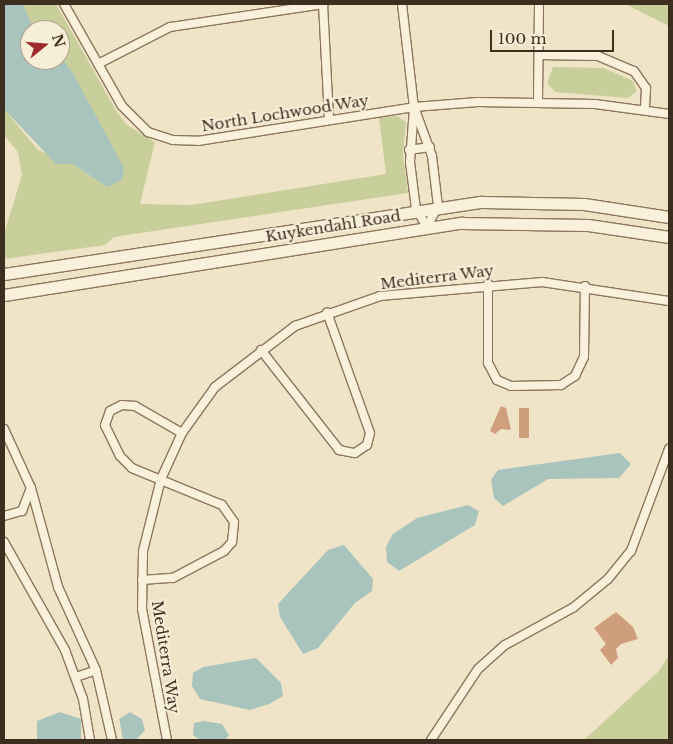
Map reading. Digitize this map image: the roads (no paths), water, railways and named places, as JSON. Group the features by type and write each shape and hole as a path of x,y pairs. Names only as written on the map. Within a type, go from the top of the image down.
{"main road":[{"name":"Kuykendahl Road","path":"4,274 438,206 531,201 669,217"},
{"name":"Kuykendahl Road","path":"4,295 427,226 549,223 669,238"}],"street":[{"path":"64,4 98,64 170,27 323,4 329,120"},
{"path":"402,4 414,107 409,150 416,210 427,226 438,206 430,147 414,107"},
{"path":"538,100 540,4"},
{"path":"538,55 598,56 634,71 646,88 645,109"},
{"name":"North Lochwood Way","path":"98,64 128,113 160,137 198,141 414,107 538,100 645,109 669,114"},
{"path":"409,150 430,147"},
{"name":"Mediterra Way","path":"167,740 142,609 146,531 161,479 182,433 216,387 262,350 327,312 380,296 488,284 542,282 586,286 669,300"},
{"path":"488,284 488,363 497,380 512,386 561,385 575,376 584,357 586,286"},
{"path":"262,350 339,450 355,453 367,445 370,433 327,312"},
{"path":"142,580 164,581 185,573 224,551 235,532 234,522 222,505 132,468 120,456 105,425 110,411 122,405 136,406 182,433"},
{"path":"4,429 32,488 58,587 96,670 109,717 112,740"},
{"path":"432,740 478,669 505,645 574,607 614,572 631,551 648,513 669,449"},
{"path":"4,516 22,511 32,488"},
{"path":"4,542 76,677 88,718 90,740"},
{"path":"76,677 96,670"}],"water":[{"path":"4,4 23,4 30,20 20,20 20,70 70,69 124,168 122,180 107,187 73,164 56,164 4,109"},
{"path":"620,453 631,464 619,478 548,479 503,506 494,498 491,480 498,470"},
{"path":"468,505 479,511 475,525 399,571 387,562 386,547 393,534 417,518"},
{"path":"344,545 373,579 372,591 355,603 318,648 303,654 280,617 278,604 328,550"},
{"path":"256,658 281,683 283,696 269,704 250,710 200,699 192,686 193,673 203,667"},
{"path":"60,712 81,719 119,719 130,712 142,719 145,730 136,740 37,740 37,721"},
{"path":"204,721 222,724 229,735 225,740 200,740 193,735 194,723"}]}
